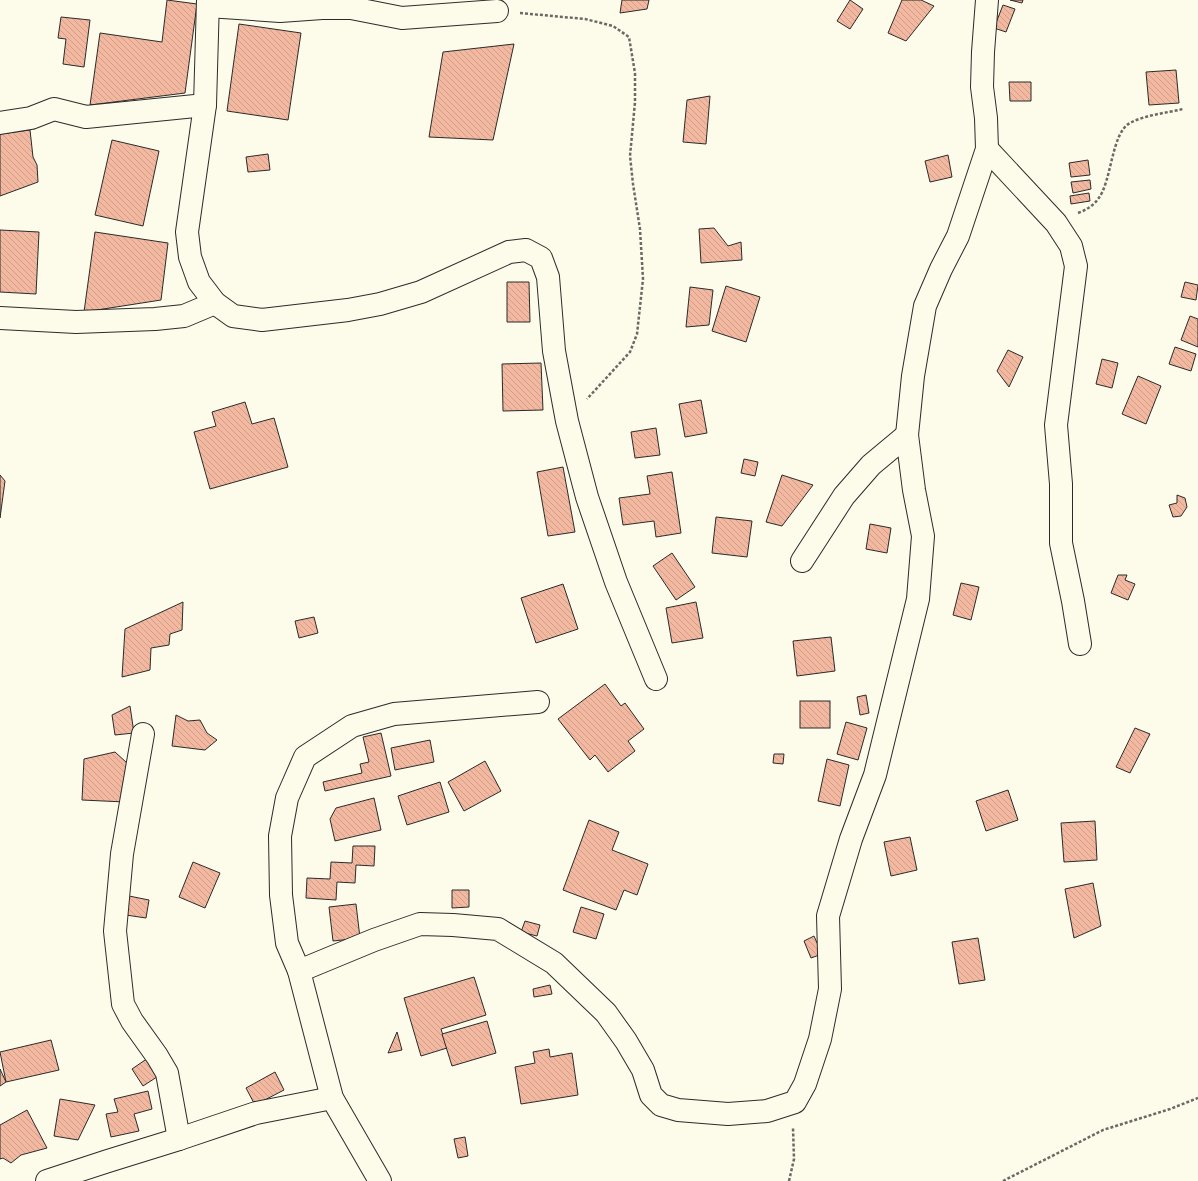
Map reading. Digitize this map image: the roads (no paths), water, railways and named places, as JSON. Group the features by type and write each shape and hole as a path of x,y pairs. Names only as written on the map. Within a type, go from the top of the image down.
{"street":[{"path":"299,971 374,940 420,924 498,929 554,963 606,1013 626,1041 643,1070 651,1095 661,1105 678,1110 728,1114 768,1111 795,1102 805,1084 820,1039 830,990 828,916 851,839 875,775 918,599 923,536 914,490 907,435 914,376 925,306 941,269 958,236 987,149 986,118 982,87 987,0"},
{"path":"497,11 402,18 351,8 322,8 280,12 208,3 205,105 187,232 190,256 199,282 215,303 234,316 262,320 348,310 380,304 421,292 509,252 526,250 541,258 548,276 554,351 567,422 587,497 616,582 656,679"},
{"path":"0,123 31,118 54,109 86,117 205,105"},
{"path":"987,149 1056,223 1071,246 1076,266 1056,425 1061,484 1061,543 1080,644"},
{"path":"0,318 76,322 155,319 184,316 215,303"},
{"path":"802,561 844,496 870,465 907,435"},
{"path":"380,1181 332,1098 299,971 287,943 281,895 280,836 287,798 305,757 352,726 394,714 538,702"},
{"path":"142,734 122,854 115,931 123,1004 132,1021 167,1073 179,1139"},
{"path":"47,1181 179,1139 256,1112 332,1098"}]}
